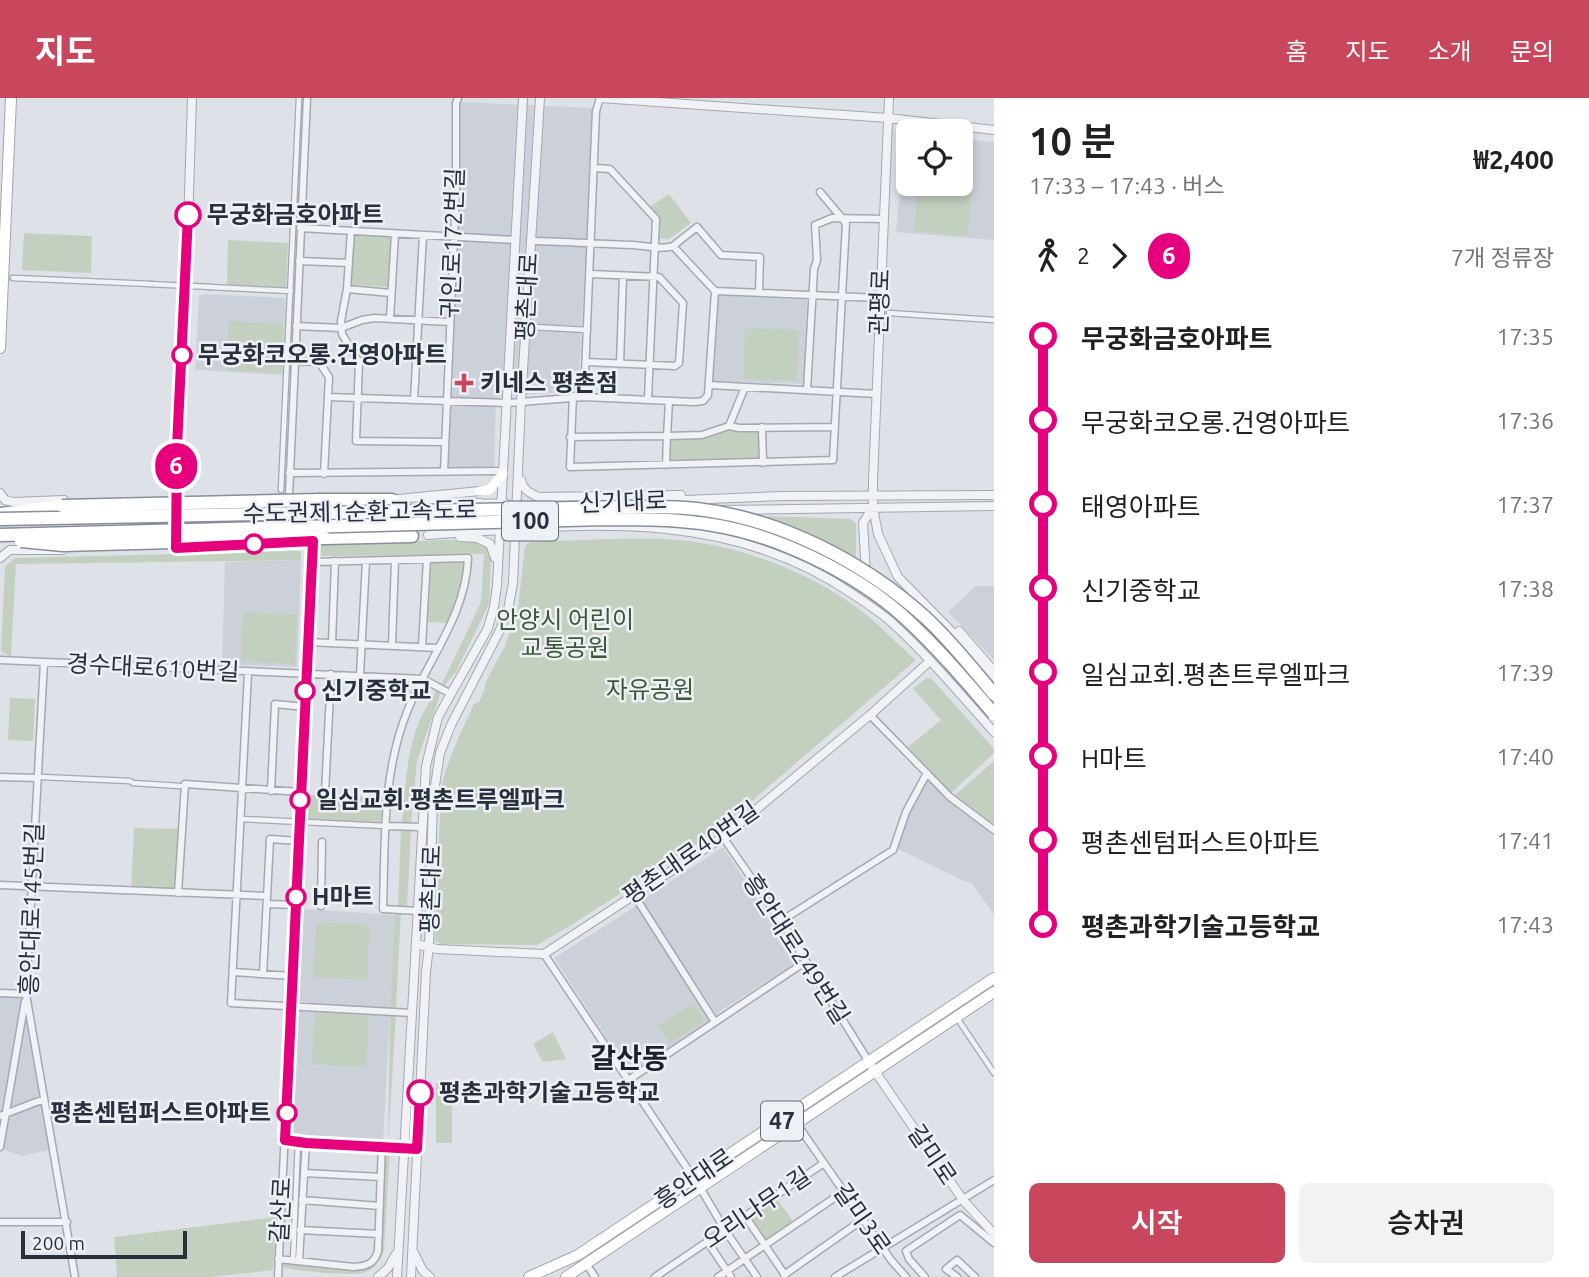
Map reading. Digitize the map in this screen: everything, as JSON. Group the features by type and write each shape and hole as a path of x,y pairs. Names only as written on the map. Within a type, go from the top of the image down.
{"highway":[{"path":"0,517 62,506 392,500"},
{"name":"수도권제1순환고속도로","path":"0,517 661,506 699,509 736,517 806,540 874,578 927,620 994,694"},
{"name":"수도권제1순환고속도로","path":"0,537 607,519 669,519 715,525 756,536 798,552 876,595 902,615 942,654 993,721"},
{"path":"0,537 63,545 412,536"}],"main road":[{"path":"0,348 11,98"},
{"path":"480,491 489,490 503,472"},
{"name":"흥안대로","path":"566,1277 587,1265 869,1062 994,978"},
{"name":"흥안대로","path":"714,1173 876,1073 994,992"},
{"path":"900,1041 907,1051"},
{"name":"흥안대로","path":"529,1277 578,1255 698,1184"}],"street":[{"path":"176,548 192,98"},
{"path":"285,493 299,98"},
{"path":"285,493 289,473 296,326 294,291 299,261 307,98"},
{"name":"귀인로172번길","path":"444,471 458,98"},
{"name":"평촌대로","path":"397,1277 421,827 429,749 438,717 488,628 494,607 498,571 523,98"},
{"name":"평촌대로","path":"411,1277 429,946 433,799 437,768 451,724 494,645 508,610 513,583 540,98"},
{"path":"584,397 596,111 600,98 888,118 994,130"},
{"name":"관평로","path":"889,98 873,507 878,534 898,577 990,671 994,679"},
{"path":"521,151 536,151"},
{"path":"595,168 610,169 656,219 648,399"},
{"path":"573,396 570,467 833,460 846,223 820,192"},
{"path":"807,390 812,295 817,260 815,225 841,217 884,219"},
{"path":"530,241 669,248 697,227 721,255 760,257 759,292"},
{"path":"300,228 516,240"},
{"path":"351,232 341,334 359,362 356,441 445,442"},
{"path":"390,319 395,234"},
{"path":"414,400 423,235"},
{"path":"673,246 715,291 880,298"},
{"path":"299,261 349,263"},
{"path":"586,362 675,366 679,363 683,303 659,277 591,274"},
{"path":"620,364 623,276"},
{"path":"13,278 294,291"},
{"path":"148,284 175,285"},
{"path":"194,287 212,287"},
{"path":"347,289 391,293"},
{"path":"328,397 507,403 573,396 703,401 708,396 710,385 715,291"},
{"path":"889,313 994,320"},
{"path":"296,326 341,328 362,320 390,319 450,322"},
{"path":"533,327 588,330"},
{"path":"510,339 525,340"},
{"path":"359,362 380,356 416,358"},
{"path":"294,361 319,362 329,377 324,474"},
{"path":"710,385 877,394"},
{"path":"729,426 745,387"},
{"path":"666,465 669,401"},
{"path":"570,437 702,435 729,426 835,427"},
{"path":"762,427 763,463"},
{"path":"520,470 522,485 538,498 642,495 782,496"},
{"path":"289,473 503,472"},
{"path":"392,500 480,491"},
{"path":"0,493 5,500 13,502 285,493 487,503"},
{"path":"605,508 642,495"},
{"name":"신기대로","path":"0,517 487,503 581,512 782,496 994,495"},
{"name":"신기대로","path":"0,530 501,514 518,508 994,506"},
{"name":"관평로","path":"867,588 863,523 873,507"},
{"path":"605,508 711,526 752,537 793,552 867,588 959,679 993,721"},
{"path":"552,528 581,512"},
{"path":"412,536 517,529 627,526 684,529 751,545 833,580 887,618 975,711 993,721"},
{"path":"53,550 93,528"},
{"path":"428,535 477,538 490,544 498,571"},
{"path":"0,558 10,550 176,548 319,540"},
{"name":"갈산로","path":"278,1277 287,1140 304,707 309,674 313,562 319,540"},
{"path":"313,562 468,558 461,601 407,710 391,768 383,909 418,911"},
{"path":"422,646 427,559"},
{"path":"392,645 395,560"},
{"path":"332,643 335,561"},
{"path":"360,675 366,561"},
{"path":"867,588 887,618"},
{"path":"310,642 439,648"},
{"name":"경수대로610번길","path":"0,660 423,680"},
{"name":"평촌대로40번길","path":"544,954 723,837 870,715 930,661"},
{"name":"흥안대로145번길","path":"44,663 40,777 26,994 75,1277"},
{"path":"248,673 231,1003 412,1013"},
{"path":"293,1007 309,674"},
{"path":"325,793 331,674"},
{"path":"959,679 975,711"},
{"path":"423,680 451,694"},
{"path":"271,791 275,704 304,707"},
{"path":"870,715 950,797 994,830"},
{"path":"781,921 893,850 906,812 927,773"},
{"path":"0,777 130,781 301,792"},
{"path":"178,893 182,785"},
{"path":"240,819 421,827"},
{"name":"흥안대로249번길","path":"723,837 781,921 869,1062"},
{"path":"262,974 270,839 299,841"},
{"path":"321,906 322,842"},
{"path":"0,885 267,895"},
{"path":"634,895 715,1022"},
{"path":"267,904 296,905"},
{"path":"416,944 437,949 544,954 757,1277"},
{"path":"627,1081 805,962"},
{"path":"233,972 292,976"},
{"path":"0,993 26,994 3,1115 0,1147"},
{"path":"957,1017 994,1073"},
{"name":"갈미로","path":"869,1062 962,1200 994,1234"},
{"path":"3,1115 44,1099"},
{"name":"갈미3로","path":"797,1124 862,1220 906,1277"},
{"path":"287,1140 417,1149"},
{"path":"296,1261 298,1140"},
{"path":"296,1261 306,1142"},
{"path":"278,1259 365,1266 376,1258 382,1145"},
{"name":"오리나무1길","path":"654,1277 824,1163"},
{"path":"304,1173 381,1177"},
{"path":"835,1277 994,1180"},
{"path":"718,1277 729,1274 744,1259 843,1192"},
{"path":"302,1200 380,1206"},
{"path":"745,1216 785,1276 862,1220"},
{"path":"925,1277 909,1259 906,1251 960,1216 994,1243"},
{"path":"0,1222 66,1222"},
{"path":"300,1230 379,1234"},
{"path":"708,1241 729,1274"},
{"path":"378,1277 391,1265 398,1249"},
{"path":"413,1250 430,1277"},
{"path":"957,1277 946,1269 957,1261 975,1277"},
{"path":"587,1265 595,1277"}],"shaded area":[{"path":"460,102 594,108 578,391 496,397 494,472 445,474"},
{"path":"973,140 994,142 994,240 896,232 900,196 973,196"},
{"path":"203,294 286,298 283,375 195,370 199,297"},
{"path":"718,295 807,300 804,384 712,381"},
{"name":"신기중학교","path":"301,560 297,667 239,665 228,661 222,665 225,562"},
{"path":"976,586 994,586 994,660 948,612"},
{"path":"930,781 994,833 994,915 973,885 896,848 909,813 926,782"},
{"path":"723,847 798,961 716,1014 641,901"},
{"path":"636,906 711,1022 630,1074 554,958"},
{"path":"304,909 395,915 390,1010 298,1006"},
{"path":"0,993 26,994 52,1149 22,1156 0,1148"},
{"name":"평촌과학기술고등학교","path":"297,1008 390,1011 383,1143 336,1139 302,1140 297,1136 291,1138"}],"green space":[{"path":"669,194 691,223 669,239 657,238 657,218 648,208"},
{"path":"917,196 971,196 968,236 914,231"},
{"path":"24,233 92,236 91,273 22,270"},
{"path":"353,234 392,235 391,287 351,285"},
{"path":"228,240 288,243 286,288 227,285"},
{"path":"229,321 283,324 281,373 227,370"},
{"path":"745,328 799,330 797,381 743,379"},
{"path":"730,428 758,429 759,460 668,463 669,438"},
{"path":"675,513 851,519 856,524 856,582 795,549 676,518"},
{"path":"479,539 488,545 491,553 489,604 456,672 443,687 441,686 481,602 484,554 317,556 315,551 318,544"},
{"name":"자유공원","path":"611,539 691,542 718,546 770,561 843,598 871,618 916,660 718,830 573,924 537,945 441,944 435,941 441,788 460,735 505,646 518,608 525,546 530,542"},
{"path":"301,553 301,560 16,564 11,657 1,651 5,567 15,558"},
{"path":"466,562 461,594 448,623 426,622 431,563"},
{"path":"315,569 308,795 383,797 381,825 307,821 291,1138 286,1138"},
{"path":"243,612 297,615 295,664 241,661"},
{"path":"926,678 932,679 994,749 994,753 951,793 908,747 941,720 913,689"},
{"path":"437,689 440,695 417,761 411,822 402,823 414,736"},
{"path":"10,698 35,699 33,741 8,740"},
{"path":"994,761 994,827 954,796"},
{"path":"401,827 411,830 407,907 398,908"},
{"path":"134,828 178,829 174,893 131,891"},
{"path":"395,910 401,912 396,1007 391,1011 396,1013 388,1147 390,1011"},
{"path":"316,922 370,925 367,980 313,977"},
{"path":"694,1003 705,1021 670,1043 658,1025"},
{"path":"315,1013 369,1016 366,1067 312,1064"},
{"path":"553,1032 566,1059 543,1062 533,1044"},
{"path":"436,1083 452,1083 452,1143 436,1143"},
{"path":"383,1148 390,1149 384,1250 376,1264 366,1272 355,1274 322,1273 283,1267 283,1262 355,1268 377,1259"},
{"path":"775,1196 795,1224 764,1246 745,1216"},
{"path":"276,1217 273,1270 211,1277 117,1277 114,1237"}],"bus line":[{"name":"6","path":"188,215 177,447 176,548 313,541 285,1140 417,1149 420,1093"}],"place":[{"name":"무궁화금호아파트","path":"188,215"},
{"name":"무궁화코오롱.건영아파트","path":"182,355"},
{"name":"키네스 평촌점","path":"464,383"},
{"name":"신기중학교","path":"305,691"},
{"name":"일심교회.평촌트루엘파크","path":"300,800"},
{"name":"H마트","path":"296,897"},
{"name":"평촌과학기술고등학교","path":"420,1093"},
{"name":"평촌센텀퍼스트아파트","path":"287,1113"}],"district":[{"name":"갈산동","path":"629,1058"}],"park label":[{"name":"안양시 어린이 교통공원","path":"565,634"}]}
